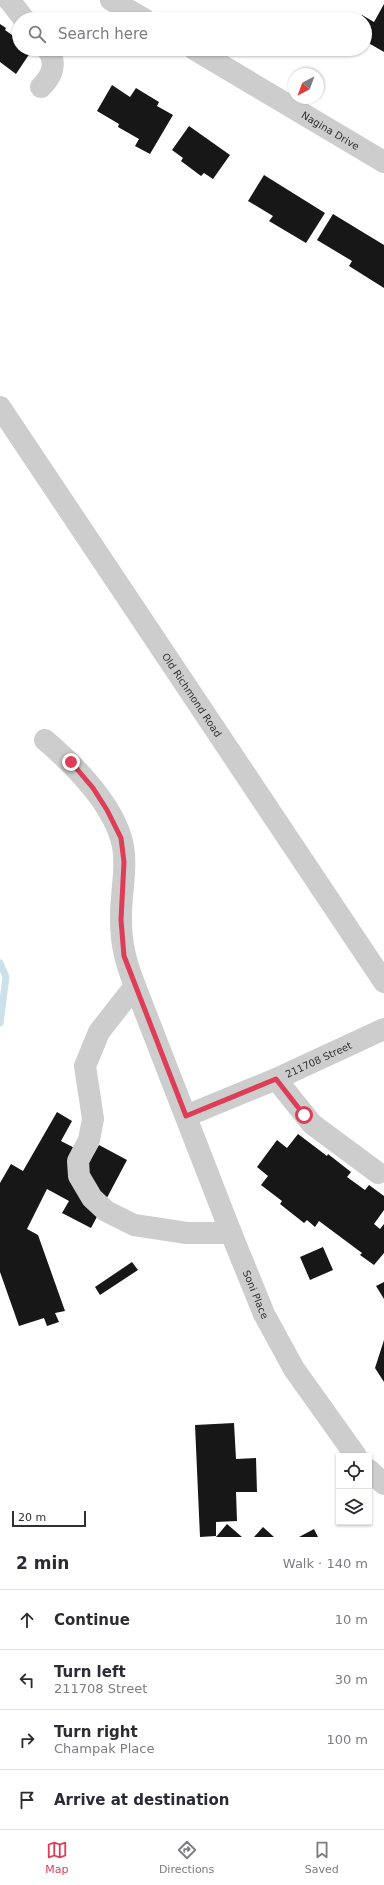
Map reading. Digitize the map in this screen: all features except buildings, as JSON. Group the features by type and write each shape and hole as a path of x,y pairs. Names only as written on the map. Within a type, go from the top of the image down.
{"street":[{"path":"9,0 18,12"},
{"path":"118,2 133,12"},
{"path":"41,87 49,80 54,68 52,56"},
{"name":"Nagina Drive","path":"206,56 384,162"},
{"name":"Old Richmond Road","path":"0,407 384,982"},
{"name":"Soni Place","path":"45,740 71,762 93,788 107,810 121,838 124,862 121,920 124,956 135,986 264,1314 294,1369 354,1453"},
{"path":"135,986 99,1032 85,1066 93,1119 88,1140 78,1161 78,1176 92,1198 106,1212 134,1225 187,1233 231,1233"},
{"name":"211708 Street","path":"186,1116 276,1079 384,1029"},
{"path":"276,1079 312,1124 378,1173"},
{"path":"372,1473 384,1484"}],"waterway":[{"path":"0,963 6,977 0,1023"}],"route":[{"path":"71,762 93,788 107,810 121,838 124,862 121,920 124,956 186,1116 276,1079 304,1115"}]}
